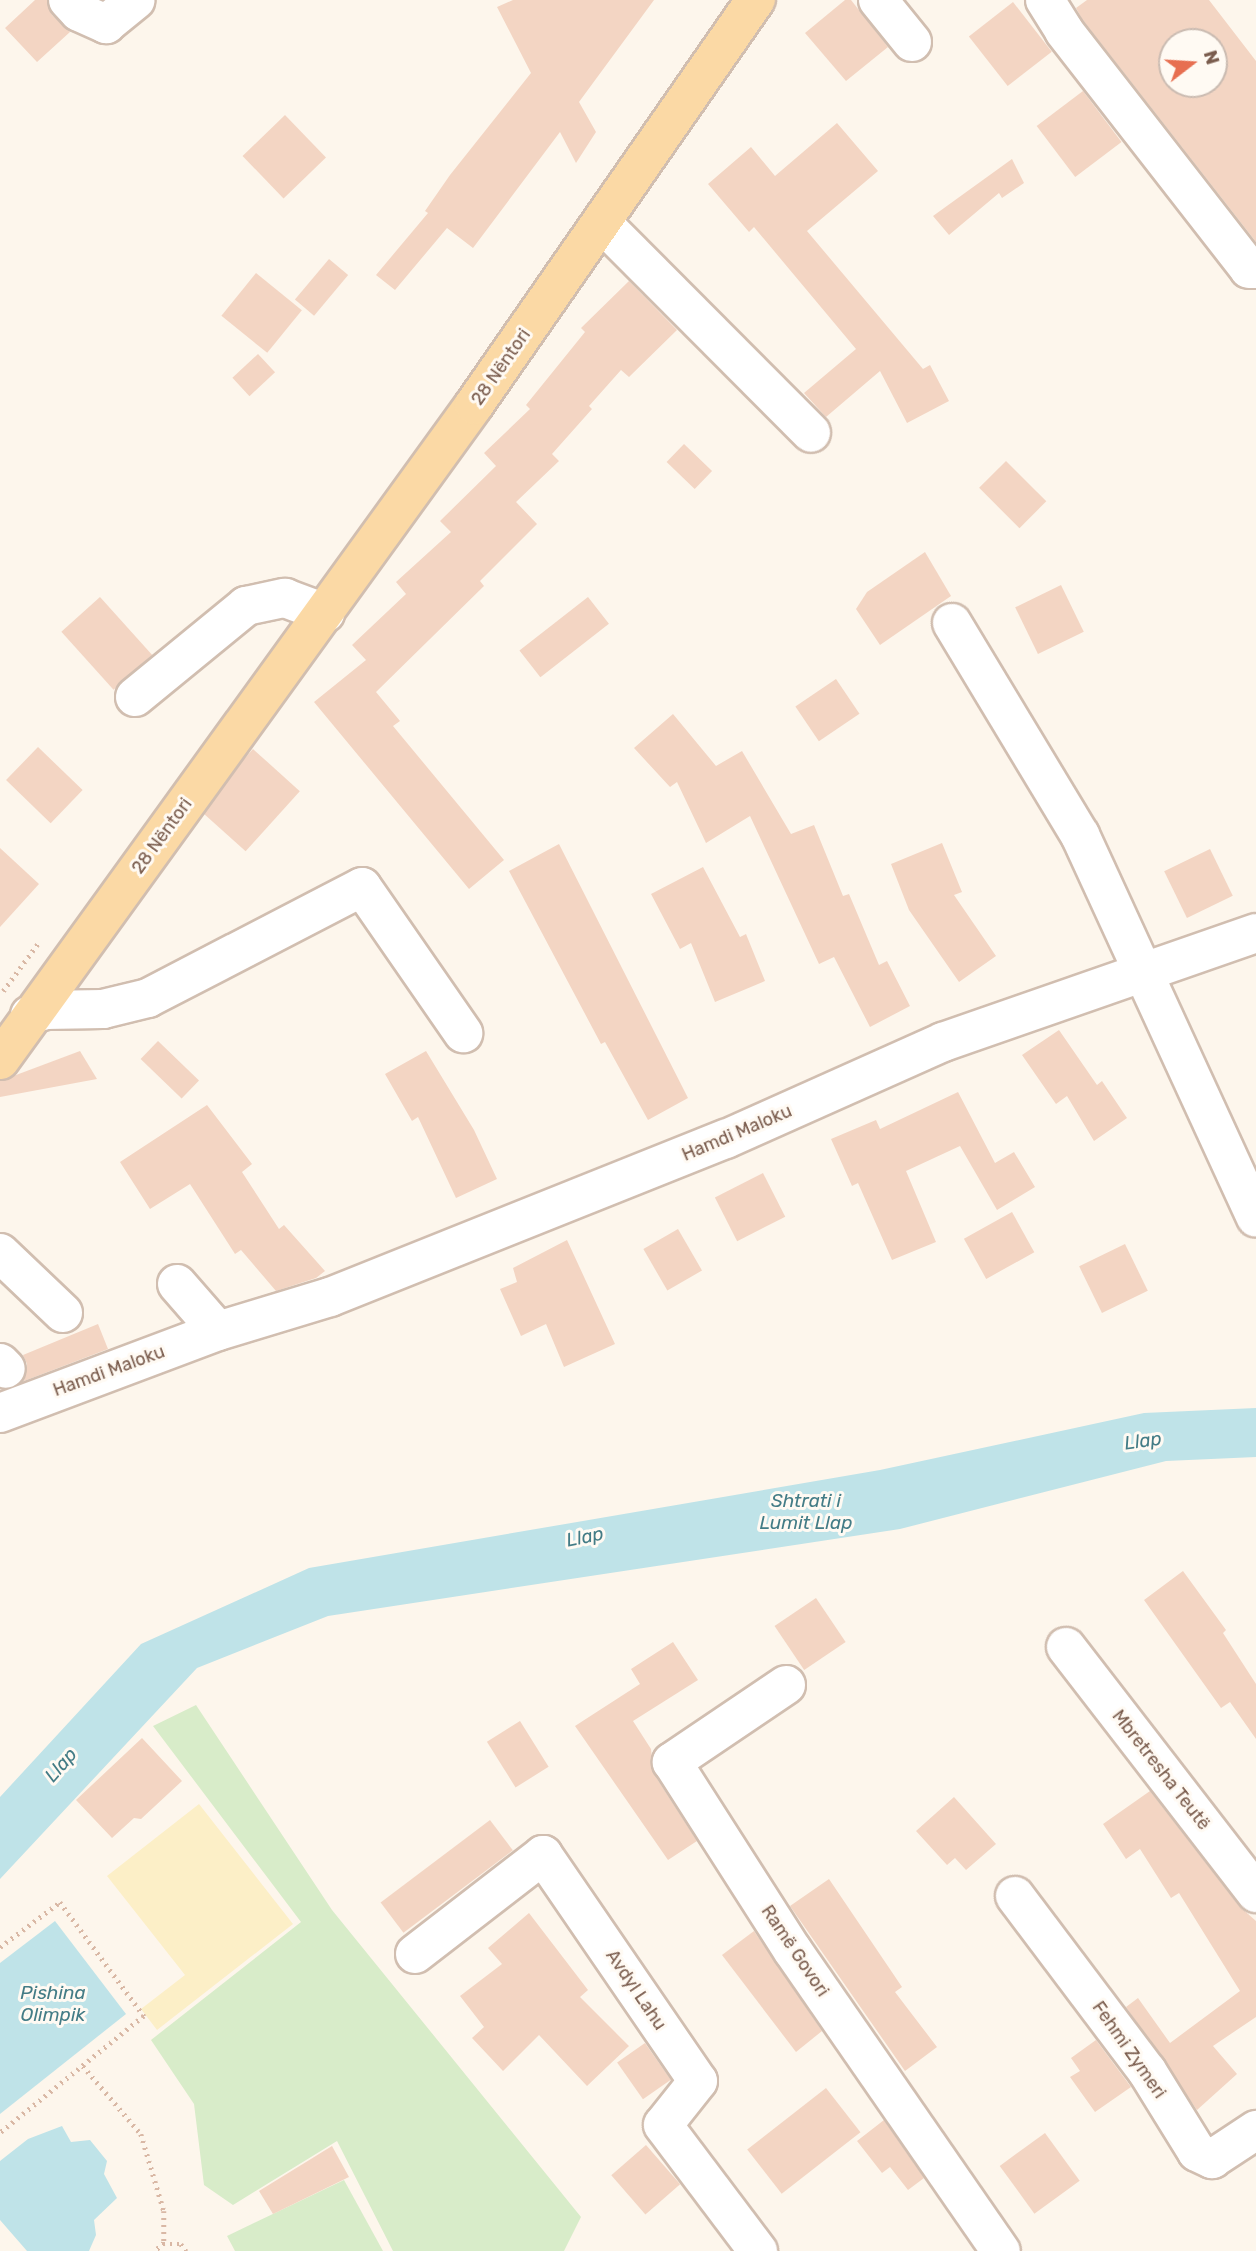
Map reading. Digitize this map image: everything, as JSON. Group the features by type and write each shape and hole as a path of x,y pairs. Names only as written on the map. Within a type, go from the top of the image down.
{"main road":[{"name":"28 Nëntori","path":"0,1060 30,1015 325,613 757,0"}],"street":[{"path":"68,0 79,12 106,24 136,0"},
{"path":"878,0 912,42"},
{"path":"1053,3 1249,269 1256,269"},
{"path":"602,223 811,433"},
{"path":"135,697 246,606 285,598 325,613"},
{"path":"952,623 1080,835 1256,1217"},
{"path":"30,1015 45,1010 103,1009 148,998 362,887 463,1033"},
{"name":"Hamdi Maloku","path":"0,1413 218,1331 330,1297 726,1139 943,1042 1256,933"},
{"path":"0,1253 63,1312"},
{"path":"177,1284 218,1331"},
{"name":"Mbretresha Teutë","path":"1066,1647 1256,1893"},
{"name":"Ramë Govori","path":"786,1685 672,1762 793,1951 1001,2251"},
{"name":"Avdyl Lahu","path":"415,1954 543,1855 698,2081 663,2125 758,2251"},
{"name":"Fehmi Zymeri","path":"1015,1896 1147,2071 1197,2152 1212,2159 1256,2130"}],"path":[{"path":"0,1947 60,1902 144,2017 0,2133"},
{"path":"83,2066 141,2134 164,2211 164,2243"},
{"path":"154,2251 164,2243 181,2244 186,2251"}],"green space":[{"path":"196,1705 332,1910 581,2217 564,2251 393,2251 337,2141 233,2205 204,2185 194,2104 151,2040 301,1922 153,1726"},
{"path":"344,2180 383,2251 235,2251 227,2236"}],"sand":[{"path":"199,1804 293,1924 157,2030 141,2009 185,1975 107,1876"}],"water":[{"name":"Shtrati i Lumit Llap","path":"1256,1408 1256,1457 1166,1461 900,1529 328,1616 197,1668 0,1879 0,1797 141,1644 309,1568 880,1470 1144,1413"},
{"name":"Pishina Olimpik","path":"55,1921 126,2014 0,2114 0,1963"},
{"path":"62,2126 71,2142 90,2140 107,2161 104,2174 117,2198 94,2220 96,2235 89,2251 27,2251 0,2220 0,2161 28,2139"}],"building":[{"path":"35,0 47,0 52,15 70,32 37,62 5,28"},
{"path":"513,0 654,0 579,102 596,132 576,163 560,132 473,248 447,228 395,290 376,275 428,213 425,211 450,175 531,73 497,7"},
{"path":"845,0 851,0 888,47 846,81 805,33"},
{"path":"1087,0 1209,0 1256,61 1256,242 1076,8"},
{"path":"1013,2 1052,52 1008,86 969,36"},
{"path":"1083,91 1122,142 1075,177 1037,126"},
{"path":"285,115 326,157 284,198 243,156"},
{"path":"837,123 878,171 807,231 923,369 930,365 949,401 907,423 880,371 826,417 804,393 856,349 754,227 749,232 708,184 751,147 775,176"},
{"path":"1012,159 1024,183 1002,198 999,193 949,235 933,216"},
{"path":"329,259 348,275 314,316 295,300"},
{"path":"256,273 302,310 267,353 221,316"},
{"path":"629,281 677,330 629,377 621,370 589,406 592,409 552,454 559,461 516,502 537,524 480,581 484,586 376,692 400,721 393,726 504,860 469,889 314,702 366,660 352,645 406,594 396,582 451,532 440,521 496,466 484,453 530,409 526,405 585,332 581,328"},
{"path":"258,354 275,372 249,396 232,378"},
{"path":"684,444 712,471 695,489 667,462"},
{"path":"1006,461 1046,501 1019,528 979,488"},
{"path":"925,552 951,596 880,645 856,609 867,592"},
{"path":"1061,585 1084,632 1038,654 1015,607"},
{"path":"100,597 152,655 114,690 61,632"},
{"path":"588,597 609,624 540,677 519,651"},
{"path":"836,679 859,714 819,741 795,706"},
{"path":"673,714 716,766 742,751 791,834 814,825 843,896 849,894 879,965 887,961 910,1006 870,1027 834,957 819,964 750,816 706,843 677,782 670,787 634,748"},
{"path":"38,747 83,790 51,823 6,780"},
{"path":"253,749 300,791 246,851 199,809"},
{"path":"942,843 962,892 954,895 996,956 959,982 909,910 891,864"},
{"path":"559,844 688,1098 648,1120 605,1042 601,1044 509,871"},
{"path":"0,848 39,884 0,927"},
{"path":"1210,849 1233,896 1187,918 1164,871"},
{"path":"703,867 740,937 746,934 765,981 715,1002 691,943 680,949 651,894"},
{"path":"1059,1030 1097,1085 1102,1081 1127,1118 1094,1141 1067,1096 1056,1104 1022,1055"},
{"path":"158,1041 199,1081 182,1099 141,1059"},
{"path":"80,1051 97,1079 0,1097 0,1081"},
{"path":"426,1051 474,1130 497,1179 456,1198 418,1117 412,1121 385,1074"},
{"path":"958,1092 995,1163 1014,1152 1035,1187 997,1210 960,1146 906,1171 936,1242 892,1260 858,1183 852,1186 831,1139 876,1120 880,1129"},
{"path":"207,1105 252,1164 242,1172 279,1229 284,1225 325,1271 316,1278 276,1291 241,1250 235,1254 190,1184 150,1209 120,1162"},
{"path":"763,1173 785,1217 737,1241 715,1198"},
{"path":"1012,1212 1034,1252 986,1279 964,1239"},
{"path":"678,1229 702,1271 667,1291 643,1249"},
{"path":"567,1240 615,1344 564,1367 546,1324 521,1336 500,1289 517,1282 513,1268"},
{"path":"1125,1244 1148,1291 1102,1313 1079,1266"},
{"path":"98,1324 108,1349 24,1381 27,1364 23,1355"},
{"path":"1183,1571 1226,1630 1223,1633 1256,1684 1256,1739 1230,1702 1221,1708 1144,1600"},
{"path":"816,1598 846,1642 804,1670 775,1626"},
{"path":"673,1642 698,1680 633,1721 651,1749 654,1774 697,1841 668,1860 575,1726 640,1684 631,1669"},
{"path":"520,1721 549,1767 516,1787 487,1742"},
{"path":"142,1738 182,1781 141,1819 134,1818 112,1838 76,1800"},
{"path":"1150,1791 1239,1906 1256,1921 1256,2017 1213,2046 1237,2074 1197,2110 1126,2007 1138,1998 1170,2043 1240,1991 1179,1893 1171,1898 1140,1849 1126,1859 1103,1824"},
{"path":"954,1797 996,1844 966,1870 955,1858 947,1865 916,1831"},
{"path":"490,1820 513,1850 403,1933 381,1902"},
{"path":"829,1879 902,1987 895,1992 937,2047 905,2071 790,1906"},
{"path":"529,1913 588,1990 580,1997 629,2046 587,2086 539,2035 503,2071 472,2038 484,2027 460,1996 502,1964 488,1948"},
{"path":"754,1931 822,2031 796,2052 722,1955"},
{"path":"1096,2040 1131,2087 1095,2112 1070,2077 1080,2071 1071,2058"},
{"path":"645,2043 671,2080 643,2099 617,2063"},
{"path":"826,2088 860,2132 782,2194 747,2150"},
{"path":"884,2120 924,2178 908,2190 890,2167 882,2173 857,2141"},
{"path":"1045,2133 1080,2181 1034,2214 1000,2166"},
{"path":"646,2145 680,2184 645,2214 611,2175"},
{"path":"332,2146 349,2177 273,2214 259,2191"}],"water label":[{"name":"Llap","path":"1143,1441"},
{"name":"Llap","path":"585,1537"},
{"name":"Llap","path":"61,1765"}]}
